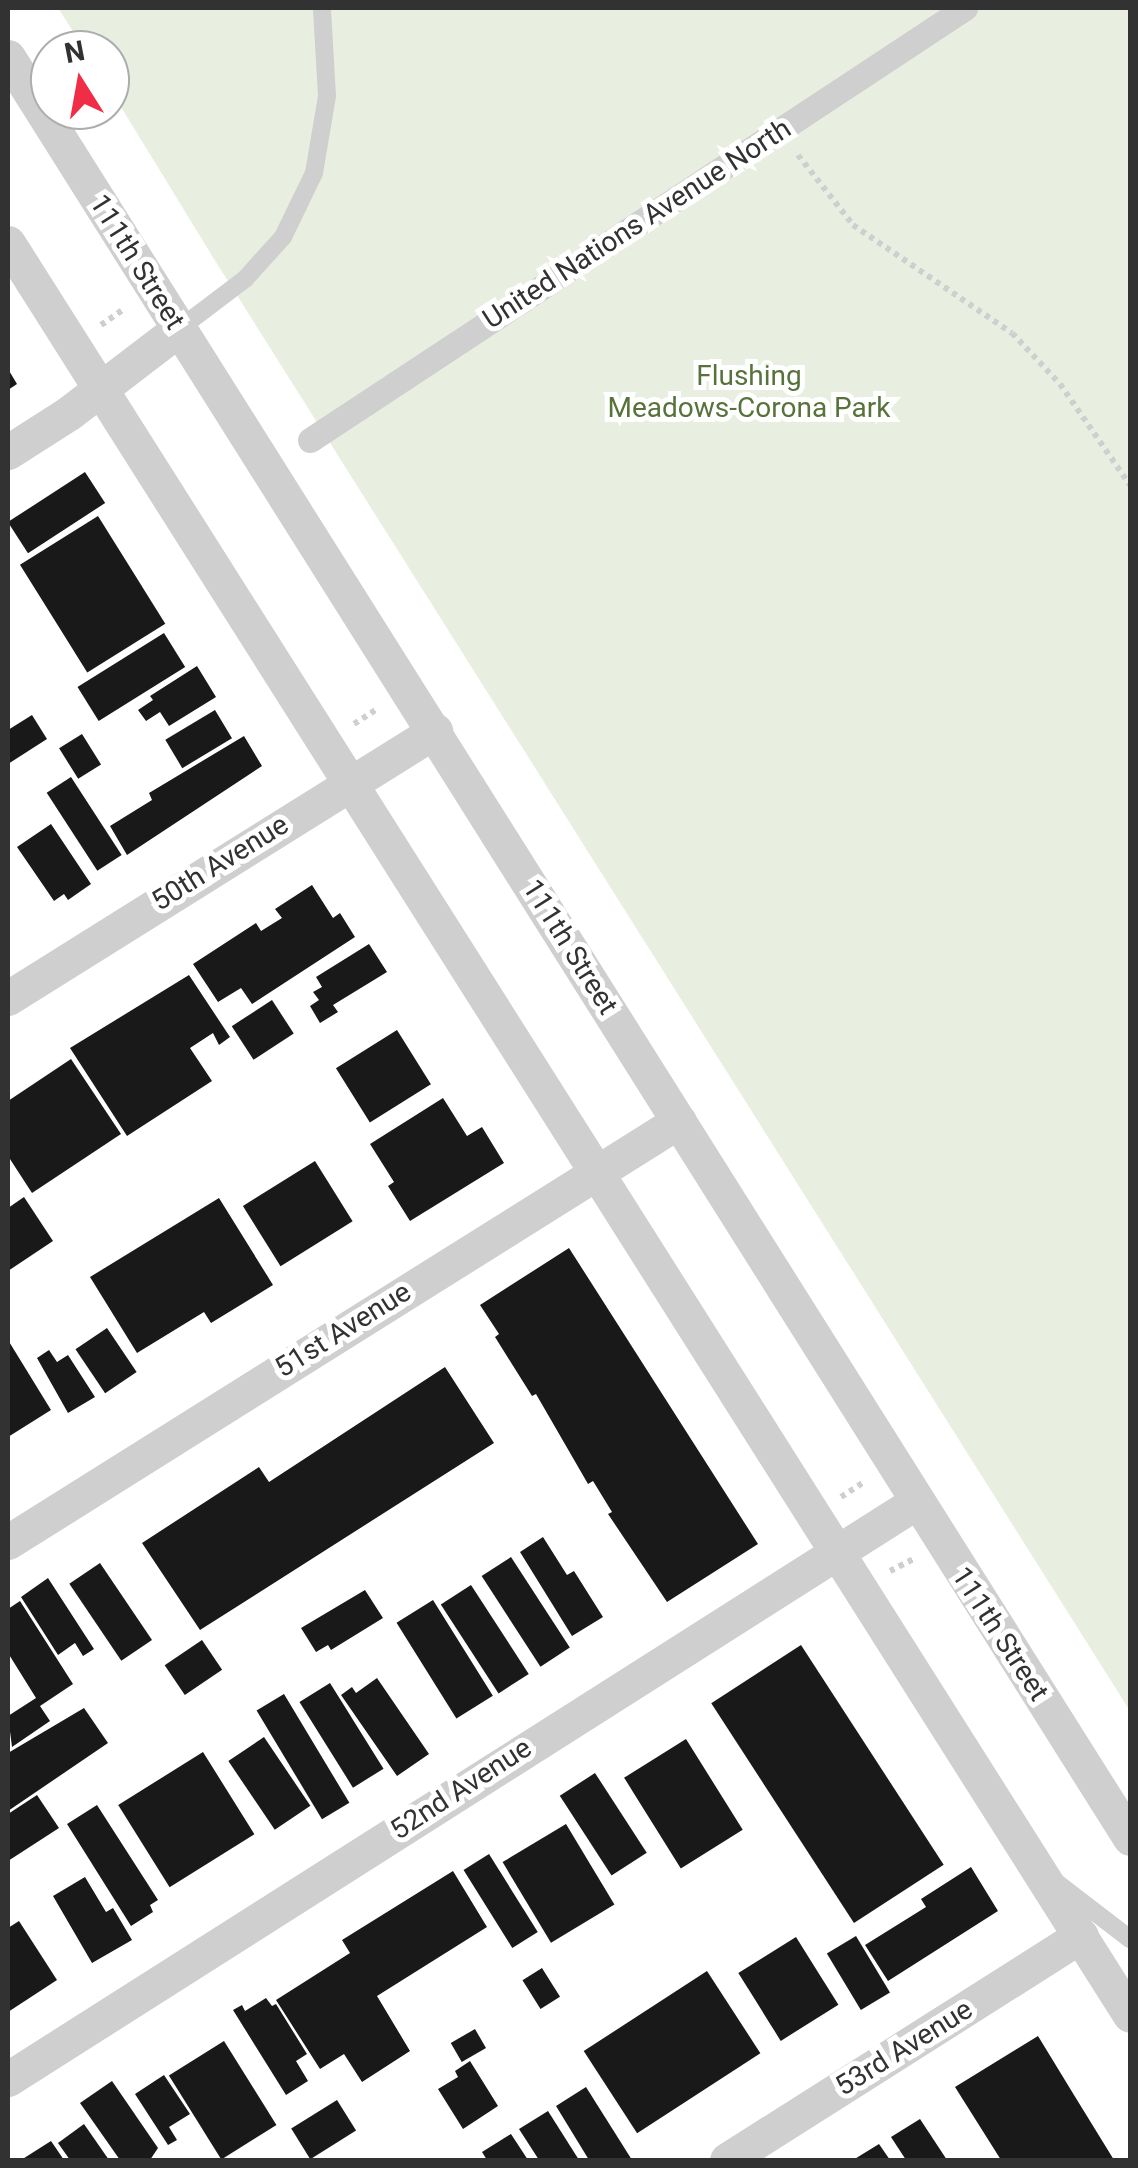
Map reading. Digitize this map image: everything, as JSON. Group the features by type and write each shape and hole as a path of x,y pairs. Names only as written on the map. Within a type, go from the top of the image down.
{"street":[{"name":"United Nations Avenue North","path":"310,440 965,8"},
{"name":"111th Street","path":"8,58 1130,1838"},
{"path":"8,243 1130,2015"},
{"path":"8,452 179,329"},
{"name":"50th Avenue","path":"8,998 434,731"},
{"name":"51st Avenue","path":"8,1542 679,1121"},
{"name":"52nd Avenue","path":"8,2079 916,1502"},
{"name":"53rd Avenue","path":"726,2160 1082,1935"}],"lane":[{"path":"179,329 245,279 283,236 314,172 327,96 322,8"},
{"path":"1040,1870 1130,1938"}],"path":[{"path":"781,129 815,182 853,225 1012,333 1060,384 1130,485"},
{"path":"92,331 140,298"},
{"path":"348,727 388,702"},
{"path":"834,1502 878,1474"},
{"path":"880,1576 930,1549"}],"green space":[{"name":"Flushing Meadows-Corona Park","path":"58,8 1130,8 1130,1711 130,122 130,30 72,30"}],"building":[{"path":"8,369 17,384 8,390"},
{"path":"85,472 105,503 28,553 8,522"},
{"path":"98,516 165,624 87,672 20,565"},
{"path":"164,633 185,667 99,721 77,687"},
{"path":"197,666 216,697 169,726 160,712 146,721 138,710 153,700 150,696"},
{"path":"215,710 232,738 182,768 165,740"},
{"path":"32,715 47,739 8,764 8,730"},
{"path":"82,734 101,765 78,779 59,748"},
{"path":"244,736 262,766 127,855 110,826 152,800 149,793"},
{"path":"71,777 122,855 97,871 47,793"},
{"path":"51,824 91,884 68,900 64,894 54,901 17,847"},
{"path":"312,885 333,918 340,913 355,937 252,1004 241,988 218,1002 193,964 256,923 261,931 282,918 275,909"},
{"path":"369,944 387,972 333,1005 338,1012 320,1023 310,1006 319,1000 313,992 322,987 316,977"},
{"path":"189,975 230,1037 219,1045 213,1033 190,1048 212,1081 127,1136 70,1048"},
{"path":"272,1000 294,1034 254,1060 232,1026"},
{"path":"397,1030 431,1084 370,1122 336,1068"},
{"path":"71,1059 121,1134 32,1193 8,1156 8,1101"},
{"path":"443,1098 467,1136 482,1127 504,1163 410,1221 388,1186 394,1182 370,1144"},
{"path":"315,1161 353,1221 281,1266 243,1206"},
{"path":"24,1197 53,1241 8,1271 8,1208"},
{"path":"219,1198 273,1285 211,1323 204,1312 137,1353 90,1277"},
{"path":"569,1248 758,1544 667,1602 608,1514 612,1512 593,1481 588,1484 536,1394 532,1396 480,1305"},
{"path":"107,1328 137,1372 105,1393 75,1349"},
{"path":"8,1340 51,1410 8,1437"},
{"path":"49,1350 57,1362 68,1355 95,1397 68,1413 37,1358"},
{"path":"445,1367 494,1443 200,1630 142,1543 259,1467 269,1482"},
{"path":"543,1537 567,1575 574,1571 603,1617 572,1636 520,1552"},
{"path":"511,1557 570,1648 540,1667 482,1576"},
{"path":"100,1563 152,1640 121,1661 69,1584"},
{"path":"48,1578 94,1649 83,1656 75,1643 58,1655 21,1597"},
{"path":"471,1585 529,1674 499,1694 441,1605"},
{"path":"365,1590 383,1618 331,1650 328,1645 316,1652 301,1628"},
{"path":"433,1600 493,1696 456,1719 397,1623"},
{"path":"20,1601 73,1684 40,1706 50,1721 12,1747 8,1716 36,1698 8,1653 8,1609"},
{"path":"202,1640 222,1670 185,1695 165,1665"},
{"path":"801,1645 944,1865 854,1923 711,1703"},
{"path":"377,1678 429,1754 397,1776 341,1695 352,1687 356,1693"},
{"path":"330,1683 384,1769 353,1788 299,1702"},
{"path":"284,1694 349,1803 322,1819 257,1710"},
{"path":"84,1708 108,1743 8,1811 8,1753"},
{"path":"264,1737 310,1806 275,1830 228,1761"},
{"path":"686,1739 743,1830 681,1868 624,1778"},
{"path":"203,1752 254,1834 170,1887 118,1805"},
{"path":"595,1773 647,1853 612,1876 560,1796"},
{"path":"37,1795 59,1828 8,1861 8,1814"},
{"path":"97,1805 158,1900 150,1905 153,1912 131,1926 67,1824"},
{"path":"566,1824 614,1905 551,1943 503,1862"},
{"path":"489,1854 538,1932 512,1948 464,1870"},
{"path":"971,1867 998,1911 888,1981 865,1945 926,1907 921,1899"},
{"path":"453,1871 487,1927 377,1996 410,2051 362,2082 344,2054 320,2069 276,2000 350,1953 342,1940"},
{"path":"85,1877 106,1912 113,1908 132,1940 92,1963 53,1896"},
{"path":"19,1921 57,1980 8,2012 8,1928"},
{"path":"856,1936 890,1993 861,2010 827,1954"},
{"path":"796,1937 838,2005 781,2041 738,1973"},
{"path":"542,1968 560,1997 541,2009 522,1980"},
{"path":"707,1971 760,2053 637,2133 584,2051"},
{"path":"266,1998 272,2006 276,2004 307,2054 296,2061 308,2081 286,2095 233,2010 242,2005 245,2011"},
{"path":"475,2029 486,2048 462,2062 451,2043"},
{"path":"1038,2036 1114,2160 1001,2160 955,2087"},
{"path":"224,2041 276,2125 221,2159 169,2075"},
{"path":"470,2061 498,2106 463,2129 438,2089 458,2077 455,2071"},
{"path":"164,2075 190,2114 169,2127 177,2140 168,2145 135,2094"},
{"path":"112,2081 158,2148 150,2160 120,2160 80,2103"},
{"path":"586,2087 632,2160 589,2160 556,2106"},
{"path":"337,2100 356,2131 310,2159 291,2129"},
{"path":"548,2111 579,2160 539,2160 519,2129"},
{"path":"920,2119 947,2160 906,2160 891,2137"},
{"path":"84,2124 109,2160 70,2160 58,2143"},
{"path":"511,2134 528,2160 487,2160 482,2152"},
{"path":"51,2141 64,2160 21,2160"},
{"path":"879,2144 890,2160 853,2160"}]}
